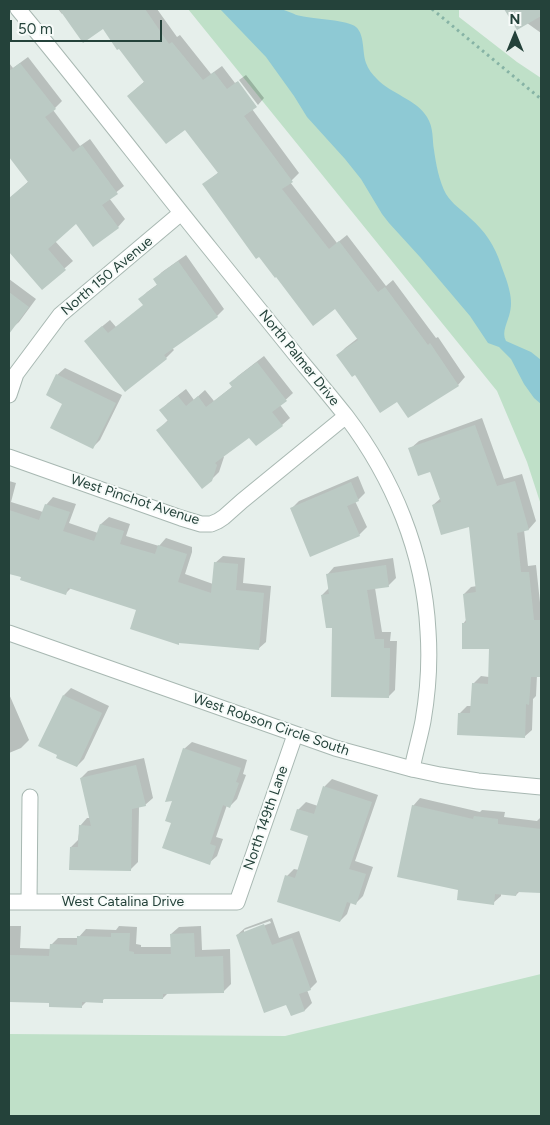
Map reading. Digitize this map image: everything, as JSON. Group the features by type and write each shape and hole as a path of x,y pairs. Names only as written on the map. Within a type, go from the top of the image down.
{"street":[{"name":"North Palmer Drive","path":"18,9 346,416 381,470 394,495 415,549 422,579 429,632 423,720 412,769"},
{"name":"North 150 Avenue","path":"9,395 16,374 60,315 181,213"},
{"name":"West Pinchot Avenue","path":"9,457 191,521 211,524 224,517 346,416"},
{"name":"West Robson Circle South","path":"9,633 334,748 412,769 478,781 541,787"},
{"name":"North 149th Lane","path":"237,902 295,735"},
{"path":"29,902 30,797"},
{"name":"West Catalina Drive","path":"9,902 237,902"}],"path":[{"path":"432,9 541,99"}],"green space":[{"path":"188,9 459,9 459,17 541,78 541,505 527,462 497,391"},
{"path":"541,974 541,1116 9,1116 9,1034 285,1036"}],"water":[{"path":"220,9 280,9 301,16 339,21 352,25 359,30 366,63 372,73 389,89 417,106 427,117 432,129 441,184 448,198 480,228 496,251 511,300 505,338 506,341 531,352 541,360 541,404 524,384 511,359 499,347 488,343 470,316 389,223 361,179 307,117 266,57"}],"building":[{"path":"59,9 145,9 169,44 172,42 203,80 214,72 227,89 238,81 257,107 244,116 293,182 282,189 329,249 339,241 378,292 385,287 428,345 430,343 459,386 408,418 397,402 380,413 355,375 352,377 336,355 358,340 335,309 313,326 259,257 256,259 202,184 218,173 185,130 166,144 127,96 144,82 119,49 117,50 103,29 83,43"},
{"path":"504,9 541,9 541,16 517,30"},
{"path":"20,63 56,109 45,117 73,152 82,145 118,194 102,205 119,228 93,247 76,224 48,249 66,270 42,290 9,252 9,198 28,182 9,157 9,71"},
{"path":"178,261 218,317 164,355 167,359 125,392 84,341 102,326 108,333 143,305 138,299 157,285 153,279"},
{"path":"9,292 29,307 9,334"},
{"path":"257,362 287,401 272,412 283,426 256,446 249,438 215,463 217,465 212,481 202,489 156,430 168,421 159,410 178,396 186,406 198,396 206,407 232,387 229,383"},
{"path":"56,374 116,403 93,449 50,428 62,404 46,395"},
{"path":"475,425 497,486 515,481 529,530 517,533 521,572 529,572 534,620 541,620 541,677 531,677 529,705 526,704 525,738 457,735 458,713 470,713 472,683 488,684 489,649 462,649 462,623 466,623 463,594 476,592 469,527 441,535 432,505 441,502 430,472 418,476 408,448"},
{"path":"351,482 359,501 347,506 360,536 310,557 290,508"},
{"path":"45,504 70,512 63,531 94,541 100,524 124,531 120,544 155,554 158,545 187,554 178,582 211,593 214,562 238,564 236,590 264,593 259,650 179,643 179,645 130,629 136,610 68,588 66,595 20,580 21,577 9,574 9,510 39,520"},
{"path":"386,565 389,587 367,590 375,639 384,639 384,648 390,648 389,698 331,697 332,628 326,628 321,595 329,594 326,574"},
{"path":"63,695 102,713 77,767 56,758 57,755 38,746"},
{"path":"183,748 241,768 236,782 239,783 230,808 223,805 210,844 216,846 210,865 162,848 171,823 165,821 172,801 165,802"},
{"path":"136,765 146,806 132,809 131,871 69,870 70,847 78,847 79,825 91,826 80,778"},
{"path":"323,786 372,802 349,869 366,874 356,905 347,902 340,922 277,902 285,875 295,878 308,836 290,830 297,809 314,814"},
{"path":"412,805 473,819 474,816 498,819 498,824 541,829 541,893 517,892 516,896 495,894 494,905 457,900 458,890 397,877"},
{"path":"264,924 272,945 292,938 311,990 299,994 305,1011 291,1016 286,1005 264,1013 236,935"},
{"path":"111,933 130,933 129,951 134,952 134,954 171,954 170,934 194,933 195,957 223,956 224,993 163,994 163,999 103,999 103,1003 82,1002 82,1008 49,1007 49,1003 9,1002 9,955 49,956 50,944 77,945 77,936 111,937"}]}
